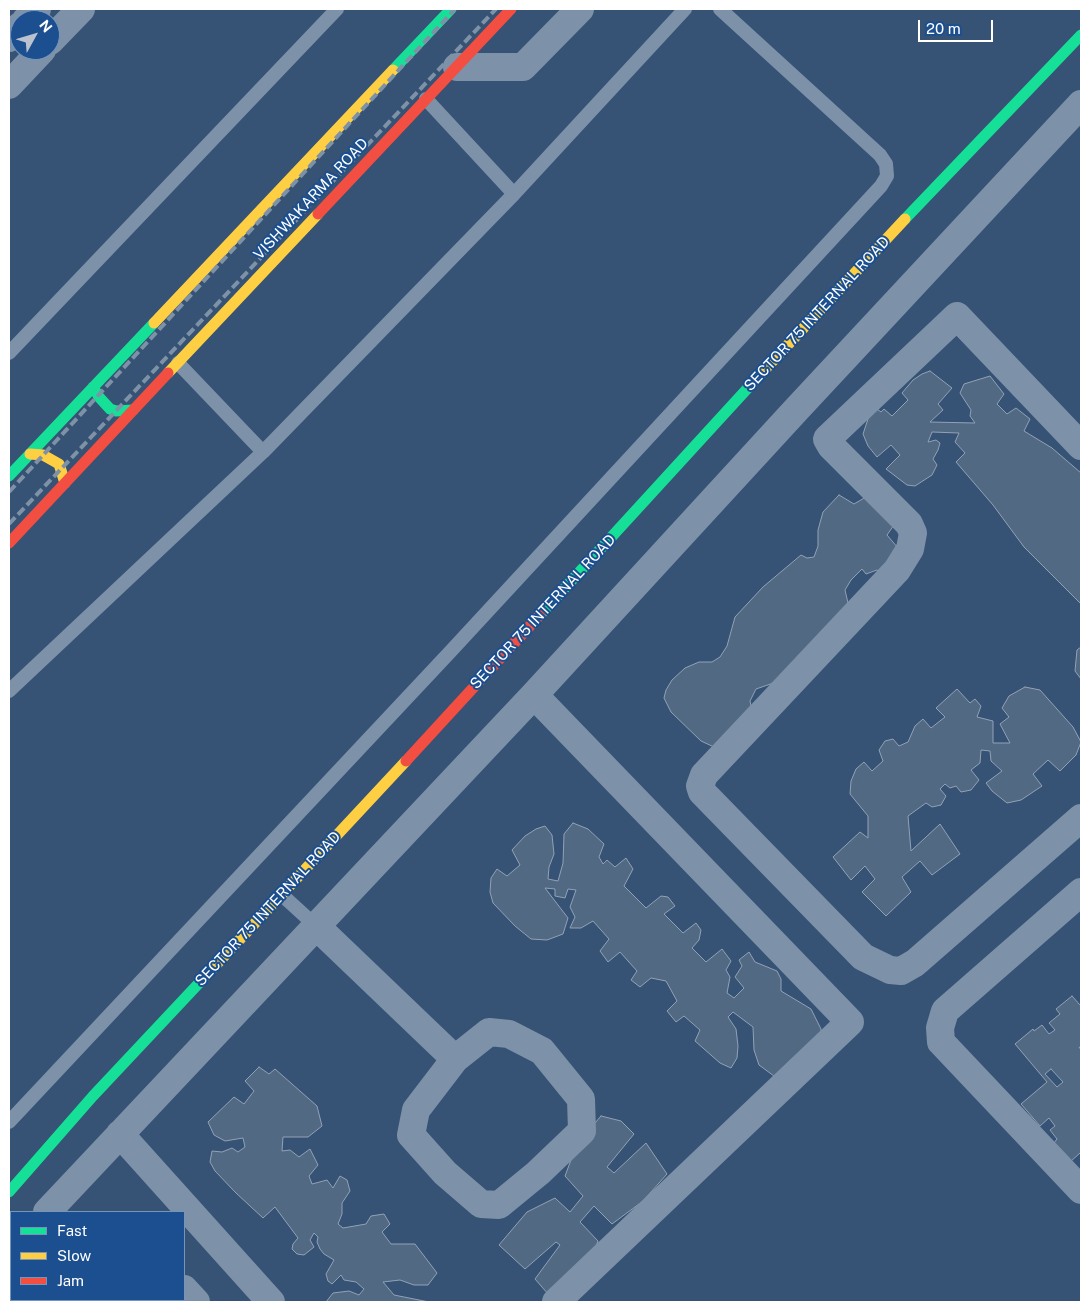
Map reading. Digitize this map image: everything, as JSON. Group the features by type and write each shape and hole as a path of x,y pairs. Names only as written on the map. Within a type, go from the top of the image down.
{"street":[{"path":"60,30 80,9"},
{"name":"VISHWAKARMA ROAD","path":"9,476 451,9"},
{"name":"VISHWAKARMA ROAD","path":"9,543 512,9"},
{"path":"457,67 523,67 580,9"},
{"name":"SECTOR 75 INTERNAL ROAD","path":"9,1192 93,1096 282,895 883,242 1081,36"},
{"path":"9,85 33,60"},
{"path":"48,1211 534,695 1081,104"},
{"path":"827,439 957,316 1081,446"},
{"path":"93,386 99,397 110,409 116,411 133,410"},
{"path":"795,411 827,439 831,446 909,524 912,533 910,550 897,570 704,775 700,786 702,792 863,956 890,970 901,971 915,964 1081,818"},
{"path":"30,454 43,456 59,464 65,483"},
{"path":"534,695 850,1022 556,1302"},
{"path":"1081,892 945,1011 940,1028 941,1042 1081,1190"},
{"path":"316,926 455,1058"},
{"path":"488,1032 510,1034 542,1050 581,1099 582,1131 538,1173 499,1205 481,1204 445,1173 410,1135 416,1110 455,1058 488,1032"},
{"path":"120,1134 271,1302"},
{"path":"185,1289 196,1302"}],"lane":[{"path":"9,353 336,9"},
{"path":"9,691 263,452 514,194 685,9"},
{"path":"9,1122 450,652 881,186 887,176 886,164 880,155 720,9"},
{"path":"426,99 514,194"},
{"path":"178,363 263,452"},
{"path":"282,895 316,926"}],"building":[{"path":"930,371 952,388 938,404 943,410 930,422 975,423 970,416 971,410 960,393 964,384 990,376 1004,394 997,404 1007,414 1016,408 1030,419 1024,431 1052,448 1081,473 1081,604 1024,547 993,505 956,462 965,453 955,442 959,433 932,432 928,442 936,440 940,443 933,459 937,465 932,475 915,486 907,485 886,469 900,455 891,445 877,457 868,446 863,434 868,419 877,409 881,412 884,409 892,416 908,400 902,393 913,380"},
{"path":"839,495 854,504 866,497 894,525 887,535 898,548 884,575 877,570 866,574 862,569 851,580 845,590 848,603 785,679 756,689 750,701 752,710 714,747 701,741 671,712 664,698 666,690 672,680 685,668 699,662 712,662 720,657 727,646 735,617 763,587 801,555 807,558 814,557 818,546 818,530 823,512"},
{"path":"1081,647 1081,679 1075,671 1077,650"},
{"path":"1025,687 1040,690 1073,727 1081,742 1076,755 1060,771 1048,760 1033,774 1042,786 1021,800 1007,803 992,791 986,783 1002,771 991,761 990,751 981,750 980,763 971,770 979,780 971,790 961,792 956,786 950,788 945,784 940,789 946,796 941,805 932,807 926,803 908,816 911,851 940,824 960,854 932,875 920,861 902,877 911,892 886,916 862,892 875,879 865,866 851,880 833,857 860,832 868,838 868,816 850,794 851,781 856,769 864,762 872,771 883,761 879,750 885,741 893,739 899,746 908,742 915,726 923,719 931,728 945,717 936,708 957,689 970,703 975,699 981,706 977,717 993,721 993,743 1010,743 1000,724 1009,717 1002,708 1009,696"},
{"path":"573,823 588,829 604,844 599,857 603,864 607,860 615,867 626,858 633,869 624,886 646,908 661,896 668,897 675,906 664,914 683,933 696,923 701,930 699,940 692,948 706,962 722,949 731,961 726,970 730,977 727,993 734,998 744,988 735,977 742,966 739,960 749,952 755,962 777,971 781,979 781,991 811,1009 821,1029 821,1044 774,1076 759,1065 754,1050 753,1027 733,1012 728,1017 736,1029 737,1058 731,1068 720,1063 695,1041 700,1030 684,1016 676,1022 667,1011 677,1001 666,981 651,978 640,987 631,980 637,971 620,952 608,962 600,951 609,939 593,921 581,928 570,928 575,917 570,907 576,890 568,889 565,898 555,896 555,889 545,888 568,918 563,934 547,940 531,939 515,926 493,903 490,892 491,878 497,869 507,876 520,865 512,850 525,836 545,826 552,835 554,854 549,867 548,879 558,881 563,863 564,834"},
{"path":"1072,996 1081,1004 1081,1048 1079,1047 1081,1050 1081,1155 1080,1153 1070,1162 1054,1143 1057,1139 1050,1130 1055,1126 1049,1118 1040,1126 1021,1104 1047,1082 1015,1044 1033,1029 1034,1031 1042,1025 1049,1034 1055,1030 1049,1023 1060,1014 1056,1009","holes":["1051,1069 1063,1082 1057,1087 1045,1074"]},
{"path":"259,1067 269,1074 275,1069 317,1106 322,1126 308,1137 283,1137 282,1151 290,1150 299,1157 310,1149 318,1165 309,1176 312,1184 327,1180 333,1188 340,1176 347,1180 350,1191 342,1203 342,1214 338,1224 343,1228 366,1224 371,1216 384,1214 390,1224 382,1232 391,1244 415,1244 437,1273 428,1285 414,1285 400,1280 383,1282 394,1295 429,1302 326,1302 333,1293 349,1291 359,1295 364,1289 356,1282 344,1280 341,1275 332,1284 328,1281 326,1274 334,1260 320,1249 317,1242 318,1237 314,1233 310,1240 314,1247 304,1255 297,1254 292,1249 293,1244 298,1238 275,1207 263,1218 215,1171 210,1162 212,1151 222,1152 232,1148 238,1152 245,1147 243,1138 225,1141 214,1135 208,1122 234,1097 244,1104 254,1091 245,1081"},
{"path":"601,1116 621,1121 634,1134 607,1167 614,1173 646,1143 667,1174 643,1201 612,1224 594,1206 580,1222 598,1241 588,1267 555,1302 535,1279 560,1245 556,1242 525,1269 499,1245 527,1212 555,1198 570,1212 583,1196 565,1176 577,1144"}],"railway":[{"path":"9,492 455,9"},
{"path":"9,524 496,9"}],"traffic: fast":[{"path":"393,70 451,9"},
{"path":"905,219 1081,35"},
{"path":"9,476 154,323"},
{"path":"540,615 757,378"},
{"path":"93,387 110,409 116,411 133,410"},
{"path":"9,1192 93,1096 216,965"}],"traffic: slow":[{"path":"154,323 393,70"},
{"path":"168,373 318,214"},
{"path":"757,378 905,219"},
{"path":"30,454 43,455 59,464 65,483"},
{"path":"216,965 406,761"}],"traffic: jam":[{"path":"318,214 511,9"},
{"path":"9,543 168,373"},
{"path":"406,761 540,615"}]}
